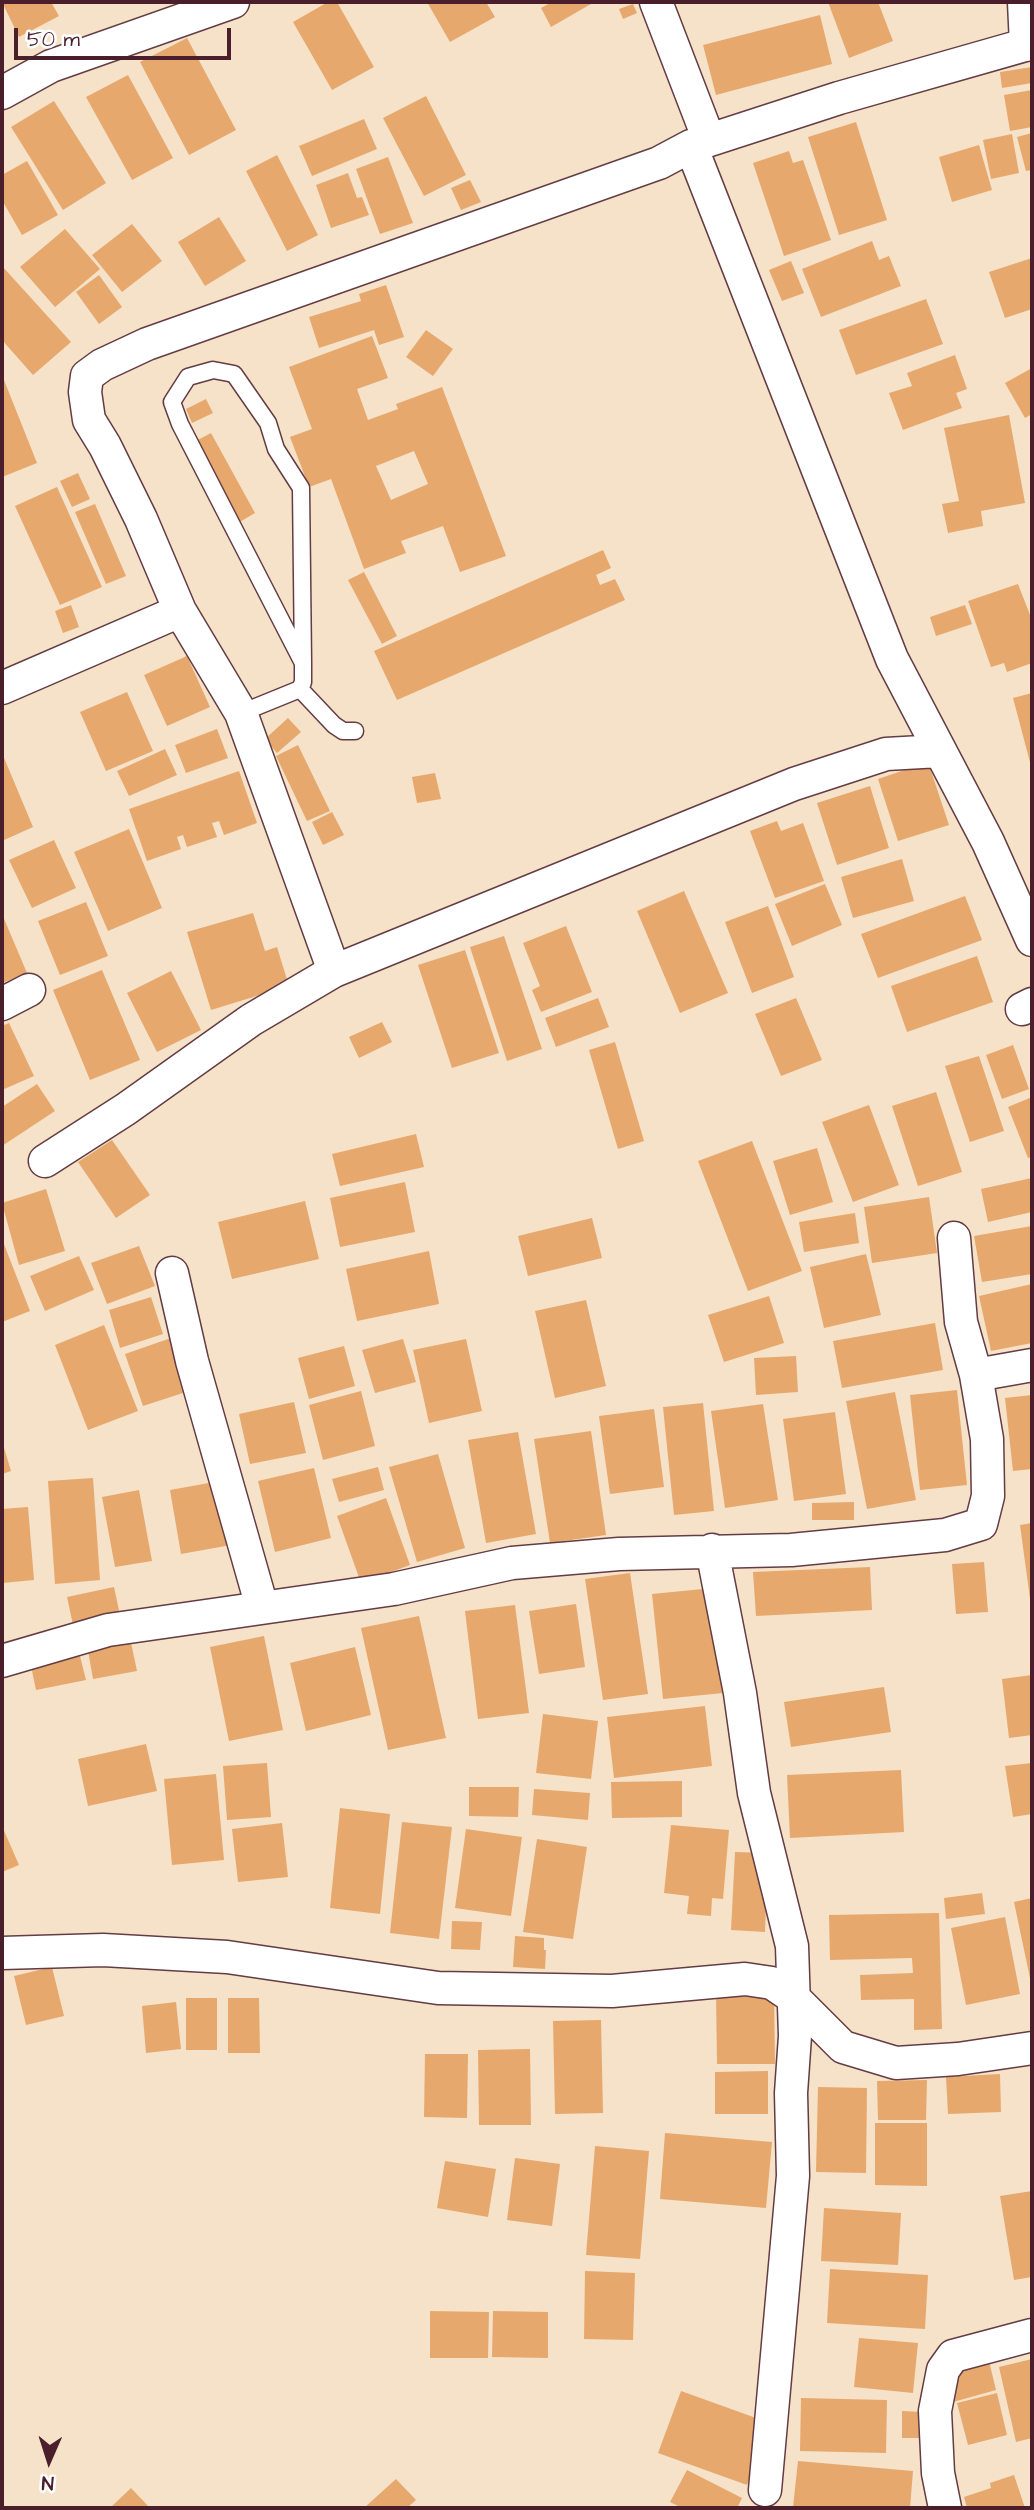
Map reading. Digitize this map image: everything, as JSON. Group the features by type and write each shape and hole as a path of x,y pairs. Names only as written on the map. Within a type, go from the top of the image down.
{"street":[{"path":"2,93 51,66 233,2"},
{"path":"656,2 700,143 892,659 988,842 1032,940"},
{"path":"334,971 241,713 180,611 141,519 89,420 85,392 88,376 102,365 147,344 659,163 700,143 839,98 1029,44 1024,2"},
{"path":"2,688 180,611"},
{"path":"45,1161 126,1109 251,1020 334,971 794,784 886,754 940,751"},
{"path":"2,1661 108,1630 394,1589 512,1563 619,1554 791,1550 945,1535 981,1524 988,1496 987,1439 976,1375 961,1322 954,1238"},
{"path":"172,1273 192,1361 262,1607"},
{"path":"976,1375 1032,1365"},
{"path":"712,1550 740,1693 754,1793 792,1946 795,2035 792,2093 793,2176 765,2490"},
{"path":"2,1953 103,1950 227,1957 438,1989 612,1991 745,1979 772,1983 794,1997 843,2047 896,2063 958,2059 1032,2048"},
{"path":"944,2508 934,2411 943,2370 953,2356 1032,2335"}],"lane":[{"path":"241,713 300,689 303,682 303,663 301,488 276,449 268,423 234,374 213,370 188,377 172,402 180,424 303,663"},
{"path":"300,689 334,725 343,731 355,731"}],"building":[{"path":"2,2 51,2 59,16 19,37"},
{"path":"328,2 337,2 374,67 332,90 293,22"},
{"path":"427,2 486,2 495,17 450,42"},
{"path":"552,2 591,4 551,27 541,8"},
{"path":"828,2 878,2 893,41 849,58"},
{"path":"633,4 637,13 623,19 619,9"},
{"path":"820,15 832,64 716,95 703,45"},
{"path":"187,38 236,130 189,155 140,62"},
{"path":"1032,67 1032,83 1002,88 1000,72"},
{"path":"128,75 173,158 132,180 86,97"},
{"path":"1032,90 1032,127 1010,131 1004,95"},
{"path":"426,96 466,175 424,196 383,118"},
{"path":"54,101 106,183 63,210 11,127"},
{"path":"364,119 377,149 312,176 299,146"},
{"path":"856,122 887,220 839,235 808,137"},
{"path":"1032,133 1032,170 1026,171 1017,137"},
{"path":"1012,134 1019,173 991,179 983,140"},
{"path":"979,145 992,190 952,202 939,157"},
{"path":"789,151 793,163 803,160 831,240 784,256 753,163"},
{"path":"277,155 318,235 287,251 246,171"},
{"path":"388,157 413,223 380,234 356,169"},
{"path":"27,161 58,215 22,235 2,200 2,175"},
{"path":"348,173 357,198 362,197 369,215 331,228 316,185"},
{"path":"470,180 481,202 461,210 451,188"},
{"path":"219,217 246,261 205,286 178,242"},
{"path":"132,224 162,261 122,292 92,255"},
{"path":"65,229 100,269 55,307 20,267"},
{"path":"872,241 879,260 889,256 901,286 821,317 802,269"},
{"path":"1032,258 1032,309 1005,318 989,272"},
{"path":"791,261 804,293 782,301 769,270"},
{"path":"2,266 71,342 33,375 2,340"},
{"path":"99,275 122,307 99,324 76,292"},
{"path":"386,285 404,337 379,345 374,330 319,348 309,317 361,301 359,294"},
{"path":"926,299 943,344 856,375 839,330"},
{"path":"426,330 453,349 433,376 406,357"},
{"path":"372,336 388,378 357,389 368,420 398,409 396,404 442,387 506,556 460,572 443,526 401,541 406,553 364,569 331,479 309,487 290,437 312,429 289,367","holes":["414,451 428,484 391,500 376,466"]},
{"path":"955,355 967,389 956,393 962,408 903,430 889,393 912,386 907,373"},
{"path":"1032,368 1032,414 1025,418 1005,383"},
{"path":"2,375 37,463 2,477"},
{"path":"206,399 213,413 192,423 186,409"},
{"path":"1009,415 1025,503 981,511 983,526 948,533 942,504 959,501 944,428"},
{"path":"211,433 255,513 238,523 194,442"},
{"path":"78,473 90,499 72,507 60,481"},
{"path":"57,487 102,587 60,605 15,506"},
{"path":"95,504 126,576 106,584 75,512"},
{"path":"603,550 611,568 596,575 600,585 615,579 625,600 397,700 374,651"},
{"path":"364,572 397,636 382,644 348,580"},
{"path":"1018,584 1032,620 1032,663 1007,672 1004,663 991,667 968,601"},
{"path":"71,605 79,627 63,633 55,611"},
{"path":"965,605 972,624 936,636 930,617"},
{"path":"187,656 210,707 167,726 144,675"},
{"path":"127,692 153,751 106,771 80,712"},
{"path":"1032,693 1032,765 1031,766 1013,698"},
{"path":"288,718 301,732 277,753 265,739"},
{"path":"217,729 228,758 186,773 175,745"},
{"path":"298,745 330,811 307,821 276,756"},
{"path":"165,749 177,775 129,796 117,771"},
{"path":"2,753 33,827 2,841"},
{"path":"928,762 949,825 898,841 878,779"},
{"path":"239,771 257,823 224,835 219,821 212,823 217,837 187,847 183,835 177,837 181,849 147,861 129,809"},
{"path":"435,773 441,799 417,803 412,777"},
{"path":"870,786 889,848 837,865 817,803"},
{"path":"332,812 344,835 323,845 312,822"},
{"path":"777,821 781,831 803,823 824,881 775,898 750,831"},
{"path":"129,829 162,908 108,931 74,852"},
{"path":"54,840 76,888 32,908 9,860"},
{"path":"902,859 914,901 853,918 841,877"},
{"path":"825,884 842,925 792,946 775,904"},
{"path":"684,891 728,993 680,1013 637,911"},
{"path":"965,896 982,940 878,978 861,934"},
{"path":"86,902 108,956 60,975 38,921"},
{"path":"768,906 794,977 752,993 725,922"},
{"path":"253,913 265,951 277,947 289,986 211,1010 187,932"},
{"path":"2,914 27,973 2,983"},
{"path":"566,926 592,992 541,1012 532,990 540,986 523,943"},
{"path":"504,936 542,1049 507,1061 470,947"},
{"path":"465,950 499,1053 452,1068 418,965"},
{"path":"977,956 993,1002 907,1032 891,986"},
{"path":"102,970 140,1060 90,1080 53,990"},
{"path":"171,971 201,1030 157,1052 127,993"},
{"path":"598,998 609,1027 556,1047 545,1018"},
{"path":"796,998 822,1060 781,1076 755,1014"},
{"path":"382,1022 392,1042 359,1058 349,1037"},
{"path":"9,1023 34,1076 2,1090 2,1026"},
{"path":"615,1042 644,1141 618,1149 589,1050"},
{"path":"1013,1045 1029,1089 1002,1099 986,1055"},
{"path":"979,1056 1004,1131 970,1142 945,1066"},
{"path":"37,1084 55,1111 2,1146 2,1107"},
{"path":"936,1092 962,1172 918,1186 892,1106"},
{"path":"1032,1097 1032,1157 1028,1158 1008,1107"},
{"path":"869,1105 899,1185 853,1202 822,1122"},
{"path":"416,1134 424,1167 340,1186 332,1154"},
{"path":"112,1140 150,1195 116,1218 78,1162"},
{"path":"752,1141 802,1271 748,1291 698,1161"},
{"path":"817,1148 833,1202 790,1215 773,1161"},
{"path":"1032,1178 1032,1212 988,1222 981,1189"},
{"path":"405,1182 415,1232 340,1247 330,1198"},
{"path":"46,1189 65,1251 19,1265 2,1203"},
{"path":"929,1197 937,1253 872,1263 864,1207"},
{"path":"305,1201 319,1259 232,1279 218,1222"},
{"path":"855,1213 859,1243 804,1252 799,1222"},
{"path":"592,1218 602,1258 528,1276 518,1236"},
{"path":"1032,1226 1032,1274 982,1282 974,1236"},
{"path":"2,1239 30,1311 2,1322"},
{"path":"139,1246 155,1286 107,1304 91,1263"},
{"path":"429,1251 439,1304 357,1321 346,1269"},
{"path":"866,1254 881,1315 824,1328 810,1267"},
{"path":"79,1256 94,1290 45,1311 30,1276"},
{"path":"1032,1284 1032,1343 991,1351 979,1296"},
{"path":"769,1296 784,1343 724,1362 708,1315"},
{"path":"151,1297 163,1334 120,1348 109,1310"},
{"path":"586,1300 606,1386 555,1398 535,1311"},
{"path":"935,1323 943,1370 842,1388 833,1341"},
{"path":"104,1325 138,1411 88,1430 55,1345"},
{"path":"171,1338 189,1391 143,1406 125,1354"},
{"path":"403,1339 416,1382 375,1393 362,1350"},
{"path":"466,1339 482,1411 429,1423 413,1350"},
{"path":"344,1346 355,1386 309,1399 298,1358"},
{"path":"796,1356 798,1392 756,1395 754,1358"},
{"path":"957,1390 967,1485 920,1490 910,1395"},
{"path":"361,1391 375,1446 323,1460 309,1405"},
{"path":"895,1392 916,1500 867,1509 846,1401"},
{"path":"1032,1395 1032,1469 1013,1471 1005,1398"},
{"path":"294,1402 306,1453 250,1464 239,1414"},
{"path":"703,1403 714,1511 674,1515 663,1407"},
{"path":"763,1404 778,1500 725,1508 711,1411"},
{"path":"654,1409 664,1487 610,1494 599,1416"},
{"path":"835,1412 846,1494 794,1501 783,1419"},
{"path":"591,1431 606,1535 550,1543 534,1439"},
{"path":"518,1432 536,1534 486,1543 468,1440"},
{"path":"2,1441 11,1471 2,1474"},
{"path":"438,1454 465,1548 417,1562 389,1467"},
{"path":"378,1467 384,1490 339,1502 332,1479"},
{"path":"314,1468 331,1538 275,1552 258,1481"},
{"path":"93,1478 100,1580 55,1584 48,1481"},
{"path":"220,1481 231,1545 181,1554 170,1490"},
{"path":"139,1490 152,1561 115,1567 102,1497"},
{"path":"386,1498 410,1565 361,1583 337,1516"},
{"path":"854,1502 854,1520 812,1520 812,1503"},
{"path":"28,1507 34,1580 2,1583 2,1509"},
{"path":"1032,1523 1032,1605 1031,1606 1020,1525"},
{"path":"984,1562 988,1612 956,1614 952,1564"},
{"path":"870,1567 872,1610 756,1616 753,1572"},
{"path":"630,1573 648,1694 603,1700 585,1579"},
{"path":"114,1587 120,1615 73,1625 67,1597"},
{"path":"713,1588 723,1693 663,1699 652,1594"},
{"path":"576,1604 585,1667 539,1674 529,1611"},
{"path":"515,1605 529,1713 478,1719 465,1611"},
{"path":"419,1616 446,1738 388,1750 361,1628"},
{"path":"264,1636 283,1730 229,1741 210,1647"},
{"path":"130,1638 137,1671 93,1679 87,1645"},
{"path":"355,1647 371,1715 306,1731 290,1663"},
{"path":"80,1656 86,1680 36,1690 31,1666"},
{"path":"1032,1675 1032,1735 1009,1738 1002,1679"},
{"path":"884,1687 891,1732 791,1747 784,1702"},
{"path":"705,1706 712,1766 614,1778 607,1717"},
{"path":"543,1714 598,1721 591,1779 536,1773"},
{"path":"146,1744 157,1791 88,1806 78,1759"},
{"path":"267,1763 271,1817 227,1820 223,1766"},
{"path":"1032,1763 1032,1814 1013,1817 1005,1766"},
{"path":"901,1770 904,1832 790,1838 787,1775"},
{"path":"216,1774 224,1860 172,1865 164,1779"},
{"path":"682,1781 682,1817 612,1818 611,1782"},
{"path":"469,1787 519,1787 518,1817 469,1816"},
{"path":"534,1789 590,1793 588,1820 532,1815"},
{"path":"340,1808 390,1814 380,1914 330,1908"},
{"path":"402,1822 452,1827 439,1939 390,1933"},
{"path":"282,1823 288,1877 238,1882 232,1829"},
{"path":"671,1825 729,1830 723,1899 712,1898 711,1916 687,1914 689,1896 664,1893"},
{"path":"2,1826 19,1865 2,1872"},
{"path":"466,1829 522,1837 511,1916 455,1908"},
{"path":"537,1839 587,1847 573,1939 523,1932"},
{"path":"735,1852 768,1853 765,1932 731,1930"},
{"path":"982,1893 985,1914 946,1919 944,1898"},
{"path":"1032,1898 1032,1983 1031,1983 1014,1902"},
{"path":"939,1913 942,2029 914,2030 914,1999 861,2000 860,1975 913,1973 912,1958 830,1960 829,1915"},
{"path":"1005,1917 1020,1994 966,2005 951,1928"},
{"path":"452,1921 482,1922 480,1950 451,1949"},
{"path":"515,1936 544,1938 545,1969 513,1967"},
{"path":"52,1967 64,2016 26,2025 14,1976"},
{"path":"774,1993 775,2064 717,2064 716,1994"},
{"path":"186,1998 217,1998 217,2050 186,2050"},
{"path":"228,1998 259,1998 260,2053 228,2053"},
{"path":"176,2002 181,2049 146,2053 142,2006"},
{"path":"601,2020 603,2113 555,2114 553,2021"},
{"path":"530,2049 531,2125 479,2125 478,2050"},
{"path":"425,2054 468,2054 467,2118 424,2117"},
{"path":"768,2071 768,2114 715,2114 715,2072"},
{"path":"1000,2074 1001,2112 948,2114 946,2077"},
{"path":"927,2080 926,2120 878,2120 877,2081"},
{"path":"818,2087 867,2088 866,2173 816,2172"},
{"path":"875,2123 927,2123 927,2186 875,2185"},
{"path":"665,2133 772,2142 766,2208 660,2199"},
{"path":"595,2146 649,2151 640,2259 586,2255"},
{"path":"515,2158 560,2164 552,2226 507,2220"},
{"path":"445,2161 496,2169 488,2217 437,2208"},
{"path":"1032,2191 1032,2277 1014,2280 1000,2196"},
{"path":"824,2208 901,2213 898,2265 821,2261"},
{"path":"830,2269 928,2275 925,2329 827,2323"},
{"path":"585,2271 635,2273 633,2340 584,2339"},
{"path":"430,2311 489,2312 488,2358 430,2358"},
{"path":"493,2311 548,2312 548,2358 492,2357"},
{"path":"859,2338 918,2343 913,2393 854,2387"},
{"path":"988,2357 996,2390 953,2402 944,2369"},
{"path":"1032,2359 1032,2438 1016,2442 999,2367"},
{"path":"681,2391 770,2423 747,2485 658,2453"},
{"path":"997,2393 1007,2435 968,2445 957,2403"},
{"path":"801,2398 887,2400 886,2453 800,2451"},
{"path":"902,2411 922,2412 921,2438 902,2438"},
{"path":"798,2461 913,2471 910,2508 793,2507"},
{"path":"687,2470 742,2498 737,2508 682,2508 670,2502"},
{"path":"1014,2475 1025,2508 967,2508 964,2497 991,2488 990,2483"},
{"path":"396,2479 416,2500 407,2508 364,2508"},
{"path":"131,2488 150,2508 110,2508"}]}
